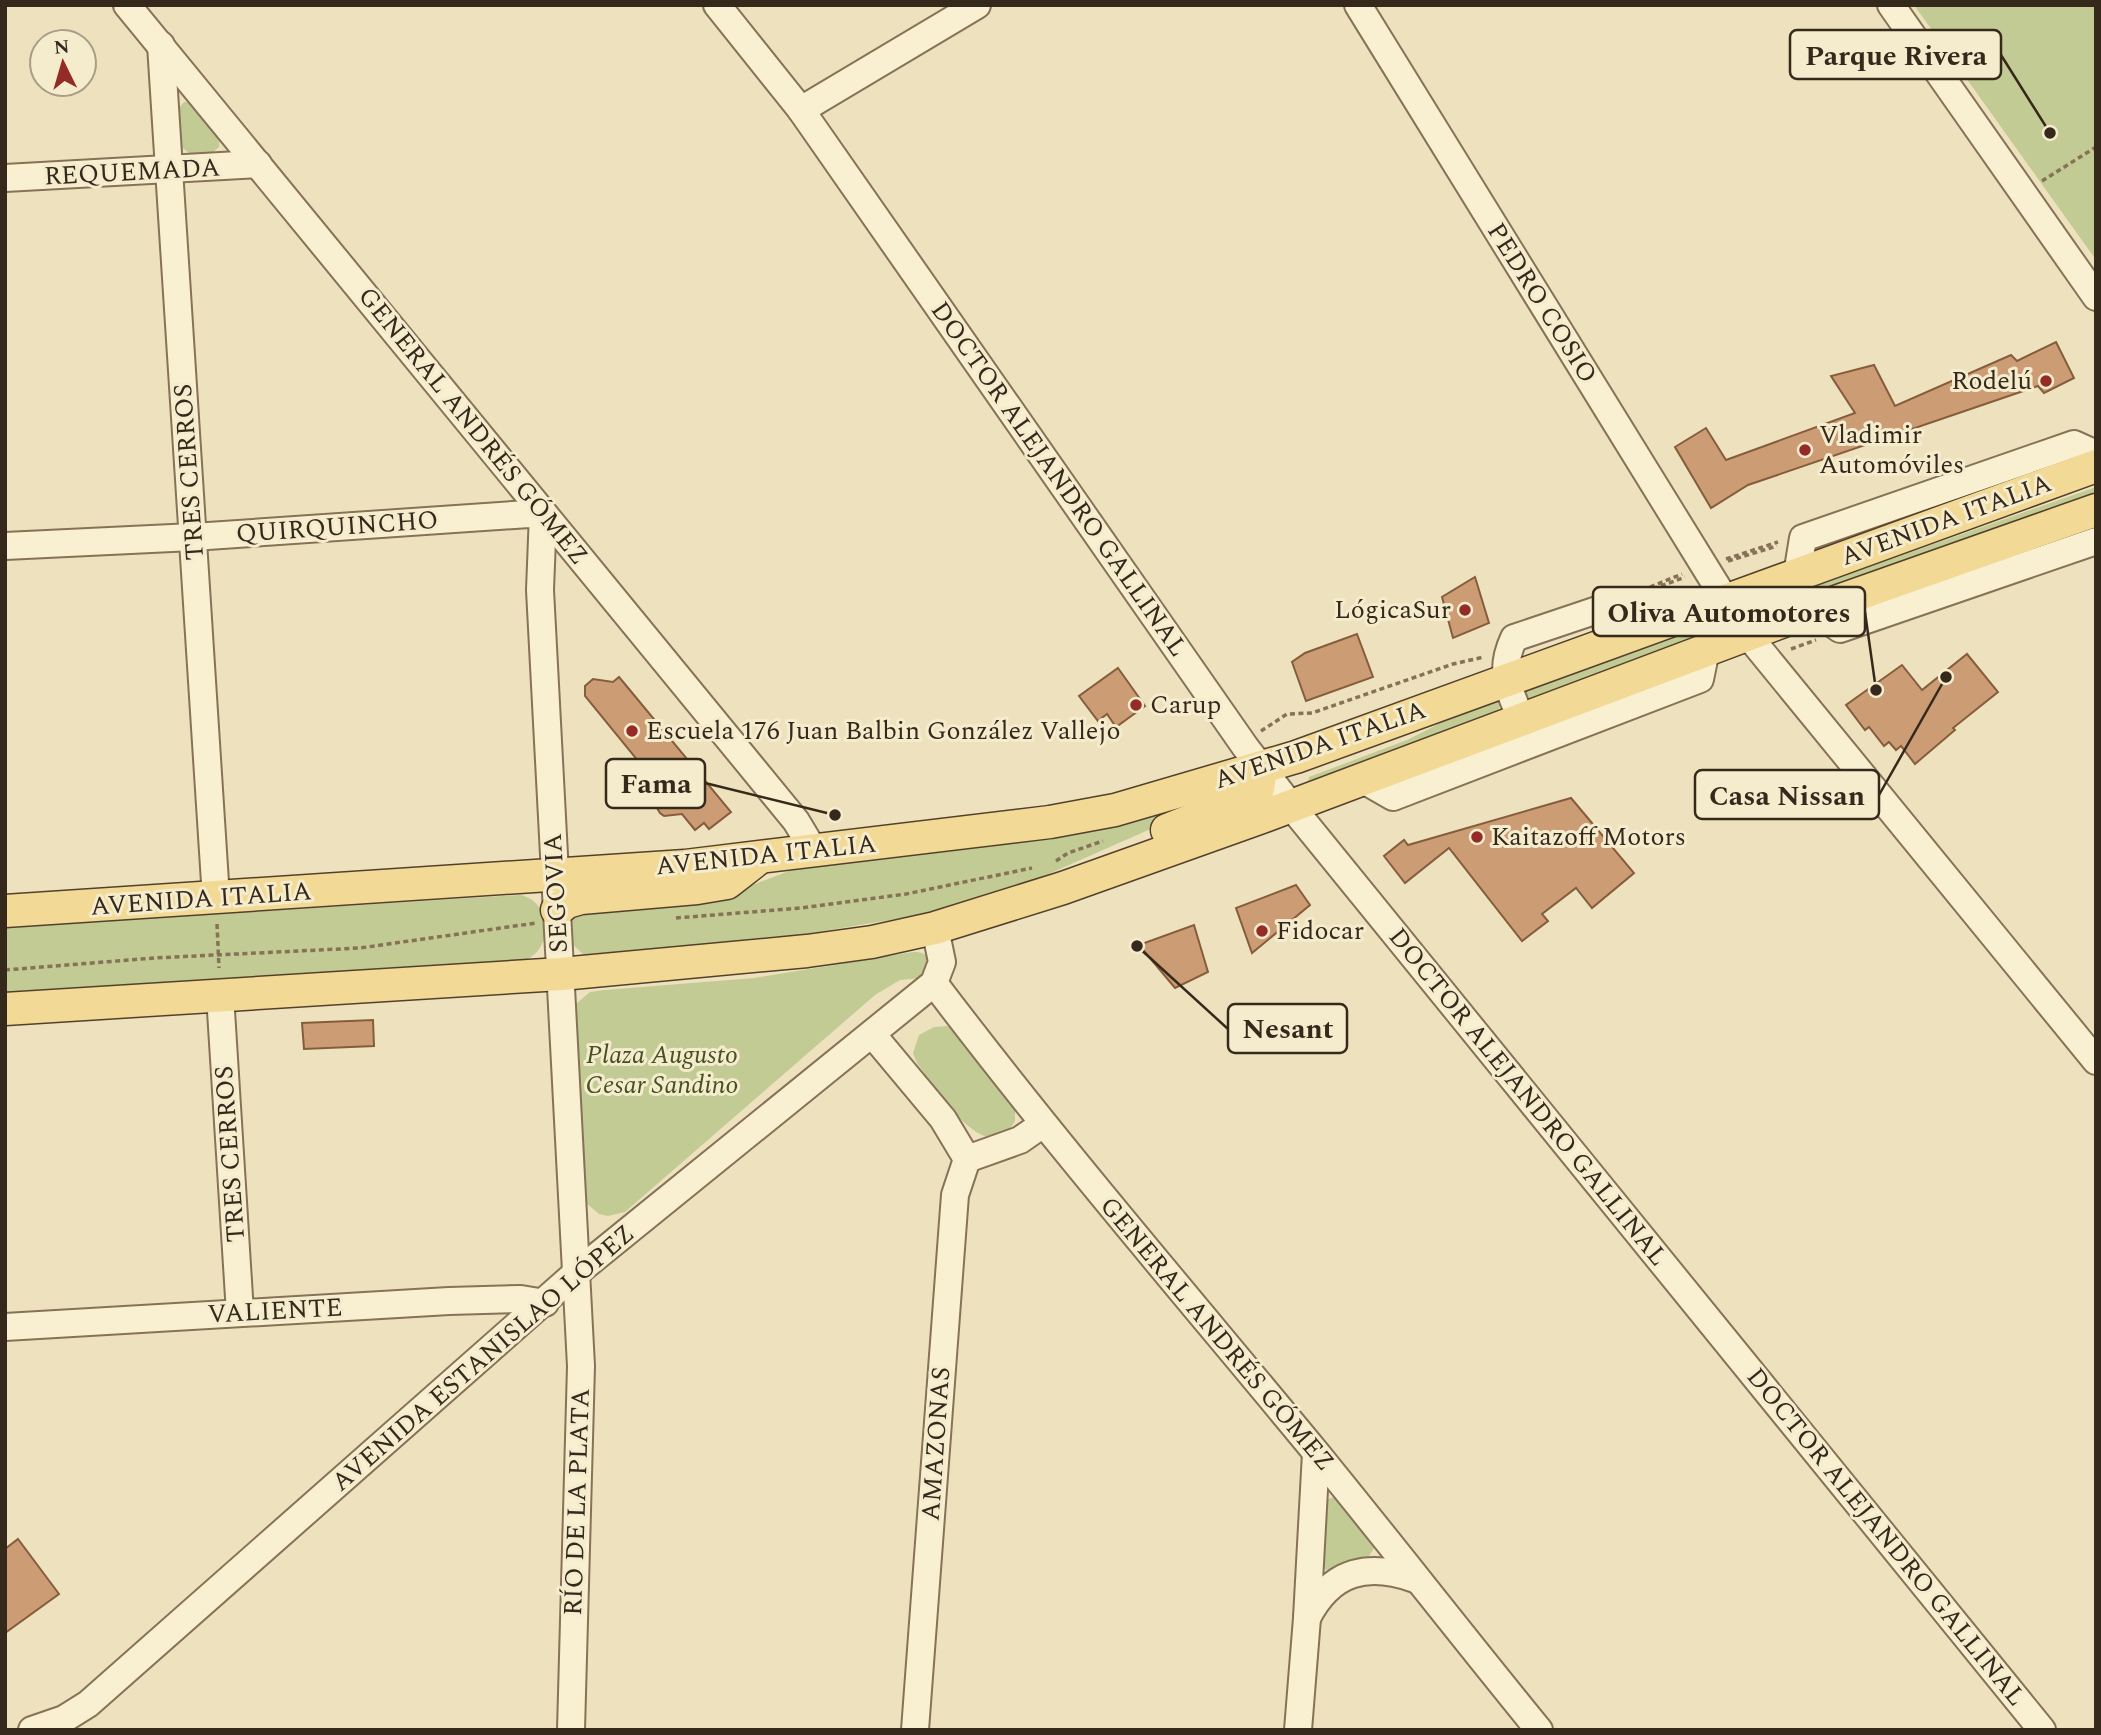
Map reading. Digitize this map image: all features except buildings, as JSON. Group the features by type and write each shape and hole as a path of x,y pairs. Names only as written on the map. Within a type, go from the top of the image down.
{"main road":[{"name":"AVENIDA ITALIA","path":"5,912 555,875 761,857 1050,822 1170,796 1261,768 1505,678 1664,625 2096,466"},
{"name":"AVENIDA ITALIA","path":"5,1009 561,974 807,951 872,942 935,928 1063,888 1291,806 1360,778 1521,722 1813,610 2096,510"},
{"path":"1291,806 1295,783 1304,774 1405,737 1448,711 1457,697"},
{"path":"1063,888 1111,855 1247,797 1258,789 1261,768"},
{"path":"557,910 567,902 581,898 727,883 761,857"}],"street":[{"name":"GENERAL ANDRÉS GÓMEZ","path":"128,5 796,821 814,851"},
{"name":"DOCTOR ALEJANDRO GALLINAL","path":"717,5 801,110 1261,768 2042,1730"},
{"path":"801,110 977,5"},
{"name":"PEDRO COSIO","path":"1358,5 1726,601"},
{"path":"1891,5 2096,297"},
{"name":"TRES CERROS","path":"161,45 216,898"},
{"name":"REQUEMADA","path":"5,178 258,164"},
{"name":"AVENIDA ITALIA","path":"1797,575 1803,538 2074,444 2096,454"},
{"name":"QUIRQUINCHO","path":"5,546 193,537 543,513"},
{"name":"SEGOVIA","path":"543,513 540,590 575,1274"},
{"path":"1813,610 1840,629 2096,541"},
{"path":"1521,722 1505,678 1504,657 1514,638 1621,602 1637,606 1664,625"},
{"path":"1747,635 2096,1061"},
{"name":"AVENIDA ITALIA","path":"1360,778 1393,797 1700,679 1706,650"},
{"path":"933,983 942,962 935,928"},
{"name":"GENERAL ANDRÉS GÓMEZ","path":"933,983 1043,1124 1316,1453 1415,1580 1539,1730"},
{"name":"AVENIDA ESTANISLAO LÓPEZ","path":"32,1730 68,1724 575,1274 933,983"},
{"name":"TRES CERROS","path":"220,995 240,1313"},
{"path":"872,1034 943,1119 967,1159 1020,1140 1043,1124"},
{"name":"AMAZONAS","path":"915,1730 955,1195 967,1159"},
{"name":"RÍO DE LA PLATA","path":"571,1730 581,1366 575,1274"},
{"name":"VALIENTE","path":"5,1327 501,1299 545,1303"},
{"path":"1298,1730 1316,1453"},
{"path":"1307,1618 1325,1590 1353,1574 1378,1571 1415,1580"}],"path":[{"path":"2022,193 2096,147"},
{"path":"1258,733 1287,714 1312,713 1453,664 1496,655 1514,638"},
{"path":"216,898 220,995"}],"green space":[{"path":"1914,5 2096,5 2096,260"},
{"path":"184,102 193,102 220,136 219,147 212,153 192,155 181,147 178,109"},
{"path":"2096,487 2096,497 1735,622 1528,701 1520,690"},
{"path":"1496,700 1500,705 1498,712 1308,781 1309,777 1407,740 1466,710"},
{"path":"1213,796 1171,820 1026,884 926,914 758,942 598,957 585,956 572,944 570,917 574,913 731,893 789,871"},
{"path":"520,895 531,899 539,907 544,916 545,927 540,948 522,961 5,993 5,927"},
{"name":"Plaza Augusto Cesar Sandino","path":"913,952 925,954 929,961 930,965 922,978 900,980 875,995 625,1212 608,1216 599,1214 586,1203 576,1004 590,992 754,978"},
{"path":"947,1026 956,1031 1015,1105 1015,1121 1003,1135 990,1137 976,1132 948,1105 917,1063 913,1053 919,1035 934,1027"},
{"path":"1334,1497 1374,1548 1368,1558 1330,1570 1321,1569 1323,1501"}],"place":[{"name":"Parque Rivera","path":"2050,133"},
{"name":"Rodelú","path":"2046,381"},
{"name":"Vladimir Automóviles","path":"1805,450"},
{"name":"LógicaSur","path":"1465,610"},
{"name":"Casa Nissan","path":"1946,677"},
{"name":"Oliva Automotores","path":"1876,690"},
{"name":"Carup","path":"1136,705"},
{"name":"Escuela 176 Juan Balbin González Vallejo","path":"632,731"},
{"name":"Fama","path":"835,815"},
{"name":"Kaitazoff Motors","path":"1477,837"},
{"name":"Fidocar","path":"1262,931"},
{"name":"Nesant","path":"1137,946"}]}
